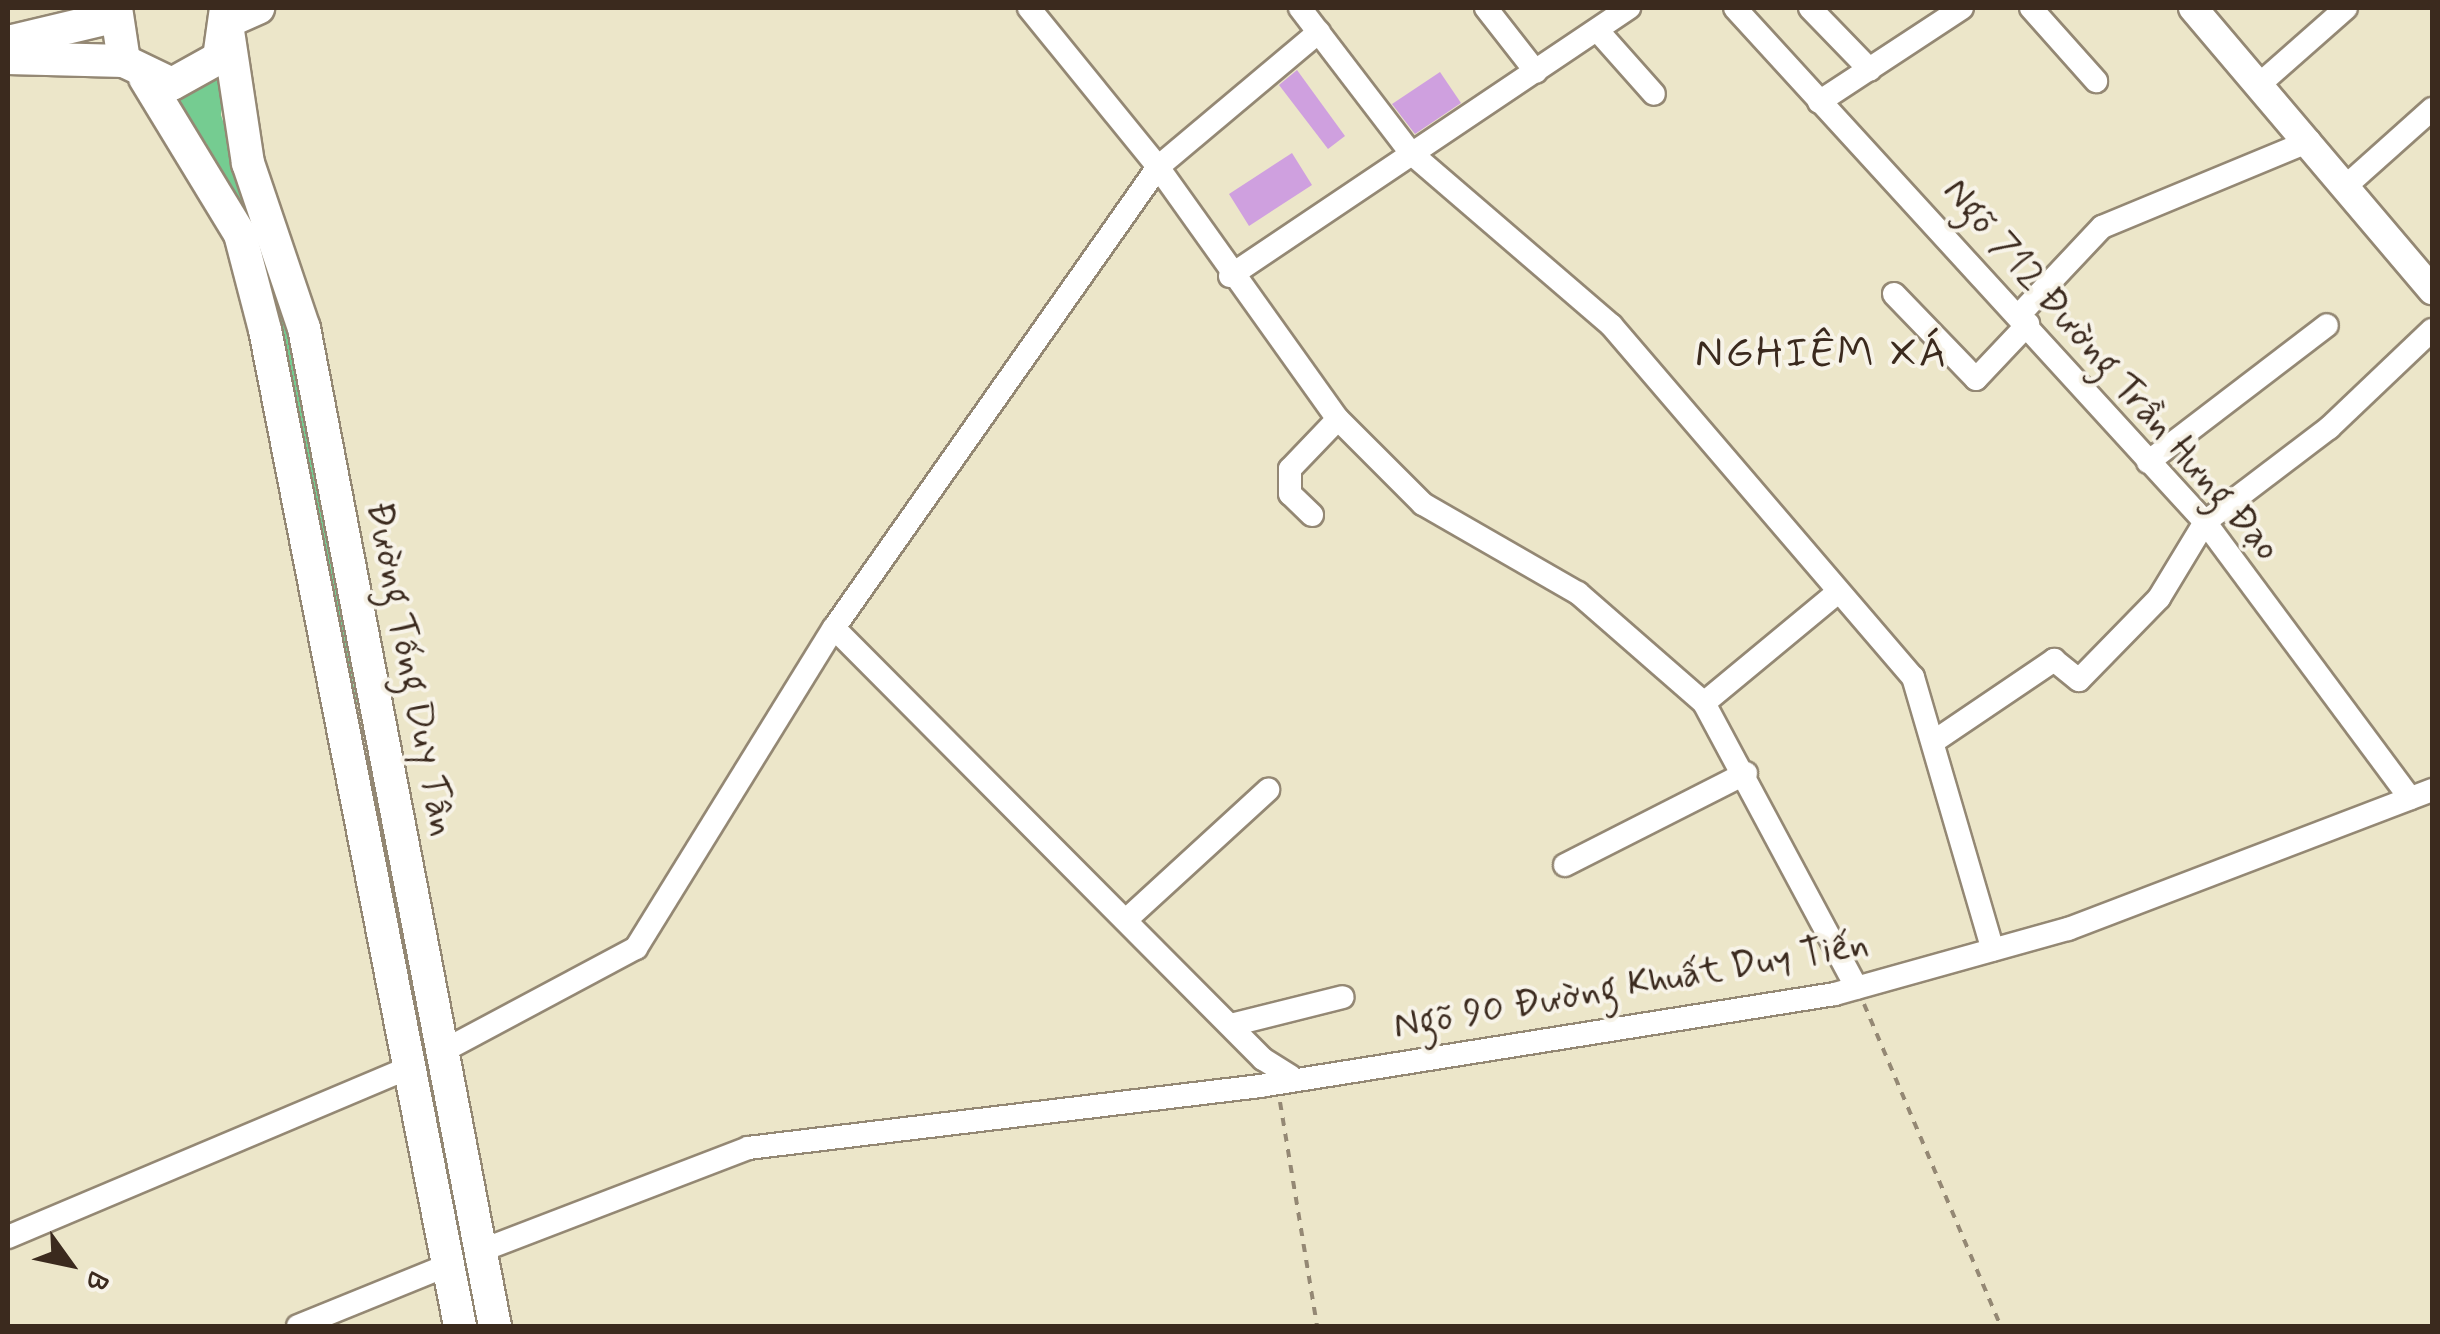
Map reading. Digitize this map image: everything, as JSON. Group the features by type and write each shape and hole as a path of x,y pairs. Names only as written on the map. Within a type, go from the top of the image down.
{"highway":[{"path":"8,42 114,12"},
{"name":"Đường Tống Duy Tân","path":"114,12 134,70 240,234 460,1326"},
{"path":"8,58 199,77 235,17"},
{"name":"Đường Tống Duy Tân","path":"235,17 248,163 304,328 495,1326"},
{"path":"342,728 379,720"}],"main road":[{"path":"2193,8 2428,272"}],"street":[{"path":"1029,8 1158,168 1230,276 1338,419 1423,504 1578,593 1704,703 1746,772 1858,988"},
{"path":"1300,8 1412,153 1611,325 1913,677 1936,740 1993,950"},
{"path":"1486,8 1536,72"},
{"path":"1230,276 1629,8"},
{"name":"Ngõ 712 Đường Trần Hưng Đạo","path":"1735,8 2024,319 2205,522 2421,794"},
{"path":"1810,8 1870,70"},
{"path":"1820,102 1962,8"},
{"path":"2030,8 2096,80"},
{"path":"2261,83 2346,8"},
{"path":"1598,31 1654,94"},
{"path":"443,1051 630,954 834,628 1158,168 1318,32"},
{"path":"2347,185 2432,109"},
{"path":"1894,294 1976,379 2102,227 2310,141"},
{"path":"2148,462 2327,325"},
{"path":"1936,740 2054,660 2079,680 2159,598 2205,522 2329,428 2432,330"},
{"path":"1312,515 1290,494 1290,469 1338,419"},
{"path":"1704,703 1838,592"},
{"path":"834,628 1284,1079"},
{"path":"1565,865 1746,772"},
{"path":"1126,920 1268,790"},
{"name":"Ngõ 90 Đường Khuất Duy Tiến","path":"480,1251 727,1152 1284,1079 1858,988 1993,950 2421,794"},
{"path":"1231,1025 1342,996"},
{"path":"8,1237 408,1068"},
{"path":"298,1326 448,1264"}],"path":[{"path":"1858,988 2001,1326"},
{"path":"1284,1079 1317,1326"}],"green space":[{"path":"225,76 221,115 281,294 357,703 349,701 249,235 206,143 169,99"},
{"path":"366,746 374,748 488,1326 471,1326"}],"building":[{"path":"1297,70 1345,136 1328,149 1279,85"},
{"path":"1440,72 1461,103 1415,134 1392,104"},
{"path":"1292,153 1312,185 1249,226 1229,194"}],"district":[{"name":"NGHIÊM XÁ","path":"1822,355"}]}
